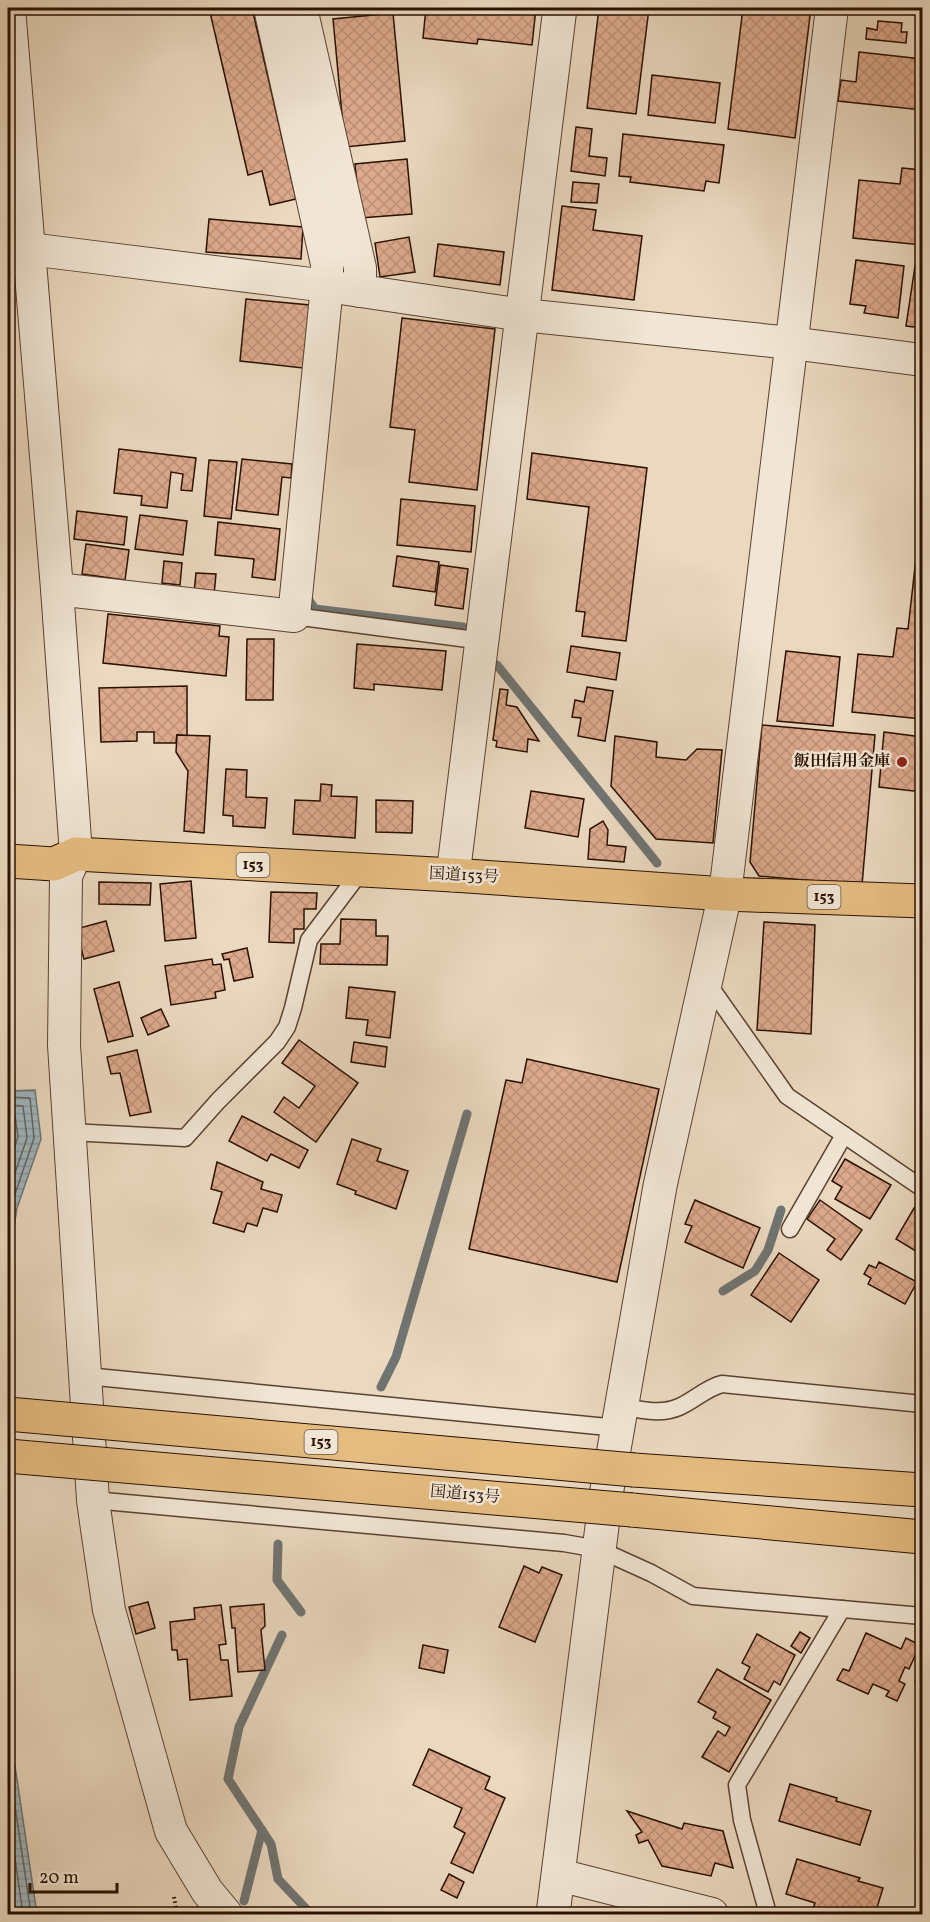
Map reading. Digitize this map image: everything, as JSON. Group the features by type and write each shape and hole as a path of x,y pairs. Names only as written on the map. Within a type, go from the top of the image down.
{"highway":[{"name":"国道153号","path":"8,861 65,859 453,875 725,894 922,901"},
{"name":"153","path":"8,1414 634,1470 922,1490"},
{"name":"国道153号","path":"8,1456 922,1537"}],"street":[{"path":"9,8 57,589 66,876 64,1045 93,1500 109,1610 171,1831 207,1890 226,1914"},
{"path":"57,589 294,616 327,286 327,264 270,8"},
{"path":"301,8 360,268 360,291"},
{"path":"453,875 560,8"},
{"path":"553,1914 598,1549 620,1417 660,1186 725,894 832,8"},
{"path":"29,249 327,286 523,315 791,343 922,360"},
{"path":"559,1875 712,1914"}],"lane":[{"path":"294,616 483,641"},
{"path":"70,1132 185,1138 282,1035 293,1008 309,940 361,871"},
{"path":"706,981 787,1096 922,1188"},
{"path":"790,1230 844,1135"},
{"path":"86,1376 620,1417 678,1408 710,1387 722,1384 922,1404"},
{"path":"93,1500 553,1542 598,1549 651,1573 693,1596 922,1616"},
{"path":"768,1914 742,1820 737,1785 842,1609"}],"water":[{"path":"35,1090 41,1139 17,1208 8,1267 8,1091"},
{"path":"8,1719 37,1914 8,1914"}],"building":[{"path":"209,8 252,8 296,199 270,205 262,171 248,175"},
{"path":"426,8 536,8 532,45 478,39 477,44 423,38"},
{"path":"599,8 649,8 636,114 587,108"},
{"path":"743,8 811,8 795,138 728,129"},
{"path":"393,13 405,141 345,147 333,19"},
{"path":"878,21 902,23 901,32 907,32 906,43 866,39 867,28 877,30"},
{"path":"859,52 922,59 922,110 838,101 841,80 856,82"},
{"path":"652,75 720,83 715,123 648,115"},
{"path":"576,127 592,129 589,156 607,158 605,176 571,171"},
{"path":"623,134 724,145 719,183 706,181 704,191 630,182 631,177 619,176"},
{"path":"407,159 412,214 360,218 355,164"},
{"path":"902,168 922,170 922,245 853,238 859,180 900,184"},
{"path":"573,182 599,184 597,203 571,202"},
{"path":"562,206 596,210 593,230 642,236 634,300 552,290"},
{"path":"209,219 303,227 301,259 206,252"},
{"path":"409,237 415,272 380,277 375,243"},
{"path":"438,244 504,252 500,285 434,276"},
{"path":"856,260 904,266 898,318 864,313 866,306 850,304"},
{"path":"915,266 922,267 922,328 906,326"},
{"path":"246,299 310,305 303,368 240,361"},
{"path":"402,318 495,329 477,490 409,482 415,430 390,427"},
{"path":"119,449 196,458 192,491 181,490 183,474 171,472 167,508 141,505 142,496 114,493"},
{"path":"532,453 647,468 626,641 582,636 585,612 576,611 589,507 527,499"},
{"path":"242,459 292,464 291,478 282,477 278,515 236,510"},
{"path":"209,460 237,462 231,519 204,516"},
{"path":"401,499 475,506 471,552 397,545"},
{"path":"922,505 922,719 852,712 858,654 893,657 897,628 908,629"},
{"path":"77,511 127,517 124,545 74,539"},
{"path":"140,515 187,521 183,555 135,549"},
{"path":"218,522 280,529 275,580 252,577 254,559 215,555"},
{"path":"86,544 129,550 125,580 82,574"},
{"path":"397,556 439,562 435,592 393,586"},
{"path":"164,561 182,563 180,585 162,583"},
{"path":"440,565 468,569 463,609 435,605"},
{"path":"196,573 216,574 214,595 194,593"},
{"path":"108,614 220,626 219,636 229,637 226,676 103,663"},
{"path":"247,639 274,639 273,700 246,700"},
{"path":"357,644 446,651 442,690 374,684 374,690 354,688"},
{"path":"571,646 620,653 616,680 567,672"},
{"path":"786,651 840,657 833,726 777,721"},
{"path":"187,686 187,736 177,735 176,743 154,743 154,732 137,732 137,741 101,742 99,688"},
{"path":"587,687 613,691 605,741 578,736 581,718 572,717 575,700 584,702"},
{"path":"500,689 508,690 506,705 517,707 539,741 528,739 527,752 496,747 497,741 493,740"},
{"path":"762,725 875,735 862,885 759,876 750,862"},
{"name":"飯田信用金庫","path":"884,732 922,737 922,792 879,787"},
{"path":"177,735 210,736 204,833 184,831 188,771 176,752"},
{"path":"615,736 657,742 656,757 686,760 697,749 722,750 713,843 656,839 611,786"},
{"path":"226,769 247,770 246,797 267,798 265,828 233,826 233,816 223,815"},
{"path":"321,784 332,785 331,796 357,797 355,838 293,834 295,800 320,801"},
{"path":"531,791 584,799 578,837 525,828"},
{"path":"376,800 413,801 412,833 376,832"},
{"path":"603,821 608,830 607,845 626,847 624,862 588,859 590,829"},
{"path":"191,881 196,938 165,941 160,884"},
{"path":"99,882 151,883 150,905 99,904"},
{"path":"271,892 317,893 316,909 304,909 304,929 294,929 294,943 269,942"},
{"path":"341,919 376,920 376,936 388,936 387,965 320,964 321,944 340,944"},
{"path":"106,921 114,951 84,959 76,929"},
{"path":"764,922 815,925 811,1034 757,1030"},
{"path":"247,948 253,977 234,981 229,959 224,960 222,954"},
{"path":"212,959 213,965 221,964 225,990 215,992 216,998 171,1005 165,966"},
{"path":"119,982 133,1036 108,1042 94,989"},
{"path":"349,987 395,992 390,1038 366,1035 368,1020 346,1018"},
{"path":"161,1009 169,1026 148,1035 141,1018"},
{"path":"299,1040 358,1083 316,1142 274,1112 284,1097 299,1108 315,1086 282,1063"},
{"path":"354,1042 387,1047 385,1067 351,1062"},
{"path":"137,1050 151,1112 130,1116 120,1073 111,1074 107,1057"},
{"path":"527,1059 659,1089 617,1282 469,1249 506,1080 522,1083"},
{"path":"242,1116 308,1150 299,1168 271,1154 267,1161 229,1141"},
{"path":"352,1139 381,1149 377,1161 408,1171 396,1209 355,1194 356,1191 337,1184"},
{"path":"845,1159 891,1185 870,1219 835,1199 842,1187 832,1181"},
{"path":"217,1162 263,1182 261,1189 282,1195 277,1212 263,1208 257,1226 247,1223 244,1232 213,1223 222,1192 211,1189"},
{"path":"695,1200 760,1228 743,1268 685,1242 692,1226 685,1224"},
{"path":"820,1200 862,1230 841,1260 827,1250 835,1239 807,1219"},
{"path":"914,1208 922,1213 922,1255 896,1239"},
{"path":"779,1253 819,1280 791,1322 751,1295"},
{"path":"879,1262 917,1282 905,1304 868,1284 871,1278 864,1274 869,1265 876,1268"},
{"path":"524,1566 539,1573 542,1567 562,1575 535,1642 499,1627"},
{"path":"148,1602 155,1628 136,1634 129,1607"},
{"path":"264,1604 265,1626 261,1630 265,1670 238,1672 235,1628 232,1628 230,1607"},
{"path":"221,1605 226,1644 219,1645 221,1660 228,1660 232,1696 190,1700 187,1659 178,1660 177,1650 172,1650 170,1622 195,1619 194,1608"},
{"path":"800,1632 810,1638 801,1653 791,1646"},
{"path":"866,1633 901,1649 906,1638 920,1645 909,1669 905,1667 899,1681 905,1684 897,1701 886,1696 889,1691 873,1684 868,1694 837,1680 843,1669 849,1671"},
{"path":"757,1634 795,1655 780,1685 774,1681 768,1692 744,1679 750,1667 742,1663"},
{"path":"423,1645 448,1650 444,1673 419,1668"},
{"path":"922,1668 922,1685 915,1681"},
{"path":"717,1669 771,1700 729,1772 702,1757 718,1731 725,1736 730,1727 713,1718 716,1712 698,1702"},
{"path":"429,1749 490,1777 485,1789 505,1798 473,1873 451,1863 465,1833 454,1827 462,1808 413,1785"},
{"path":"790,1784 871,1811 860,1845 779,1821"},
{"path":"627,1811 682,1829 684,1823 723,1831 733,1868 715,1863 711,1876 662,1866 648,1840 639,1843 636,1835 642,1832"},
{"path":"797,1859 860,1878 858,1881 883,1888 875,1914 858,1914 847,1911 846,1914 831,1914 813,1909 815,1903 786,1894"},
{"path":"449,1874 464,1882 457,1898 441,1890"}],"waterway":[{"path":"308,594 308,599 315,609 463,627"},
{"path":"497,665 657,863"},
{"path":"381,1387 396,1357 467,1114"},
{"path":"723,1291 755,1271 768,1250 781,1210"},
{"path":"278,1544 277,1580 301,1612"},
{"path":"282,1635 239,1727 228,1779 271,1844 278,1879 311,1914"},
{"path":"244,1901 262,1830"}],"place":[{"name":"飯田信用金庫","path":"902,762"}]}
